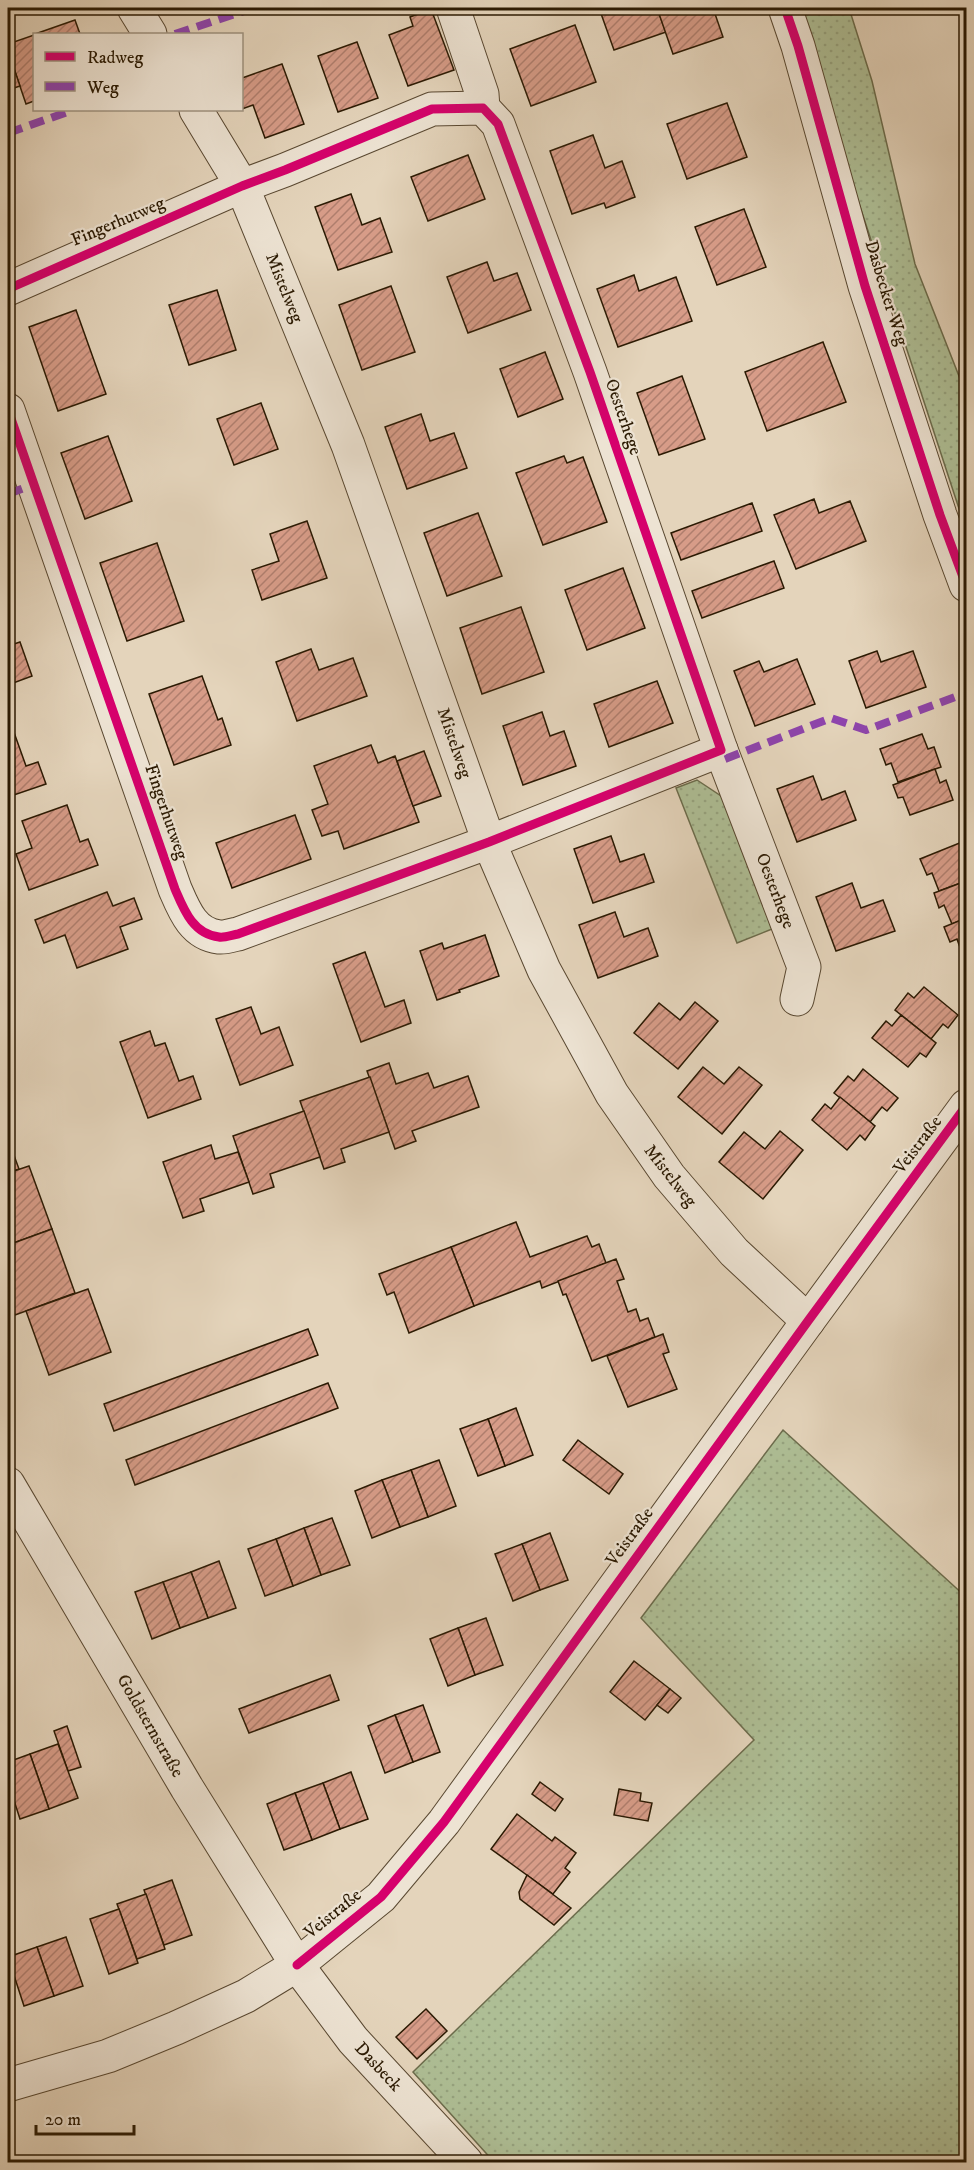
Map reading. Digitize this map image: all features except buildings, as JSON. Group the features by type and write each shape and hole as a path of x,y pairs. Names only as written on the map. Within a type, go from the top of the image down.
{"street":[{"path":"134,8 149,33"},
{"name":"Oesterhege","path":"453,8 482,94 483,108 498,124 590,372 721,750 804,968 797,999"},
{"name":"Dasbecker Weg","path":"785,8 798,46 865,286 966,585"},
{"path":"242,186 432,109 483,108"},
{"name":"Mistelweg","path":"197,111 242,186 348,445 489,842 544,970 612,1094 669,1176 734,1252 808,1321"},
{"name":"Fingerhutweg","path":"8,289 242,186"},
{"name":"Fingerhutweg","path":"8,410 175,889 190,921 202,931 219,937 238,934 489,842"},
{"path":"489,842 721,750"},
{"name":"Veistraße","path":"8,2085 108,2056 246,1996 297,1965 381,1897 444,1822 966,1106"},
{"name":"Goldsternstraße","path":"8,1484 187,1788 297,1965"},
{"name":"Dasbeck","path":"297,1965 353,2040 466,2163"}],"green space":[{"path":"795,8 849,8 872,81 915,264 966,394 966,530"},
{"path":"697,780 724,798 772,929 737,943 676,788"},
{"path":"783,1430 966,1597 966,2162 494,2162 413,2072 754,1740 641,1618"}],"marked path":[{"path":"178,33 253,8"},
{"path":"8,133 70,111"},
{"path":"8,494 35,484"},
{"path":"725,759 831,718 866,730 966,693"}],"cycle path":[{"path":"785,8 798,46 865,286 940,515 966,585"},
{"path":"8,289 242,186 432,109 483,108 498,124 590,372 721,750 489,842 238,934 221,937 210,935 202,931 191,920 175,889 8,410"},
{"path":"297,1965 381,1897 444,1822 966,1106"}]}
